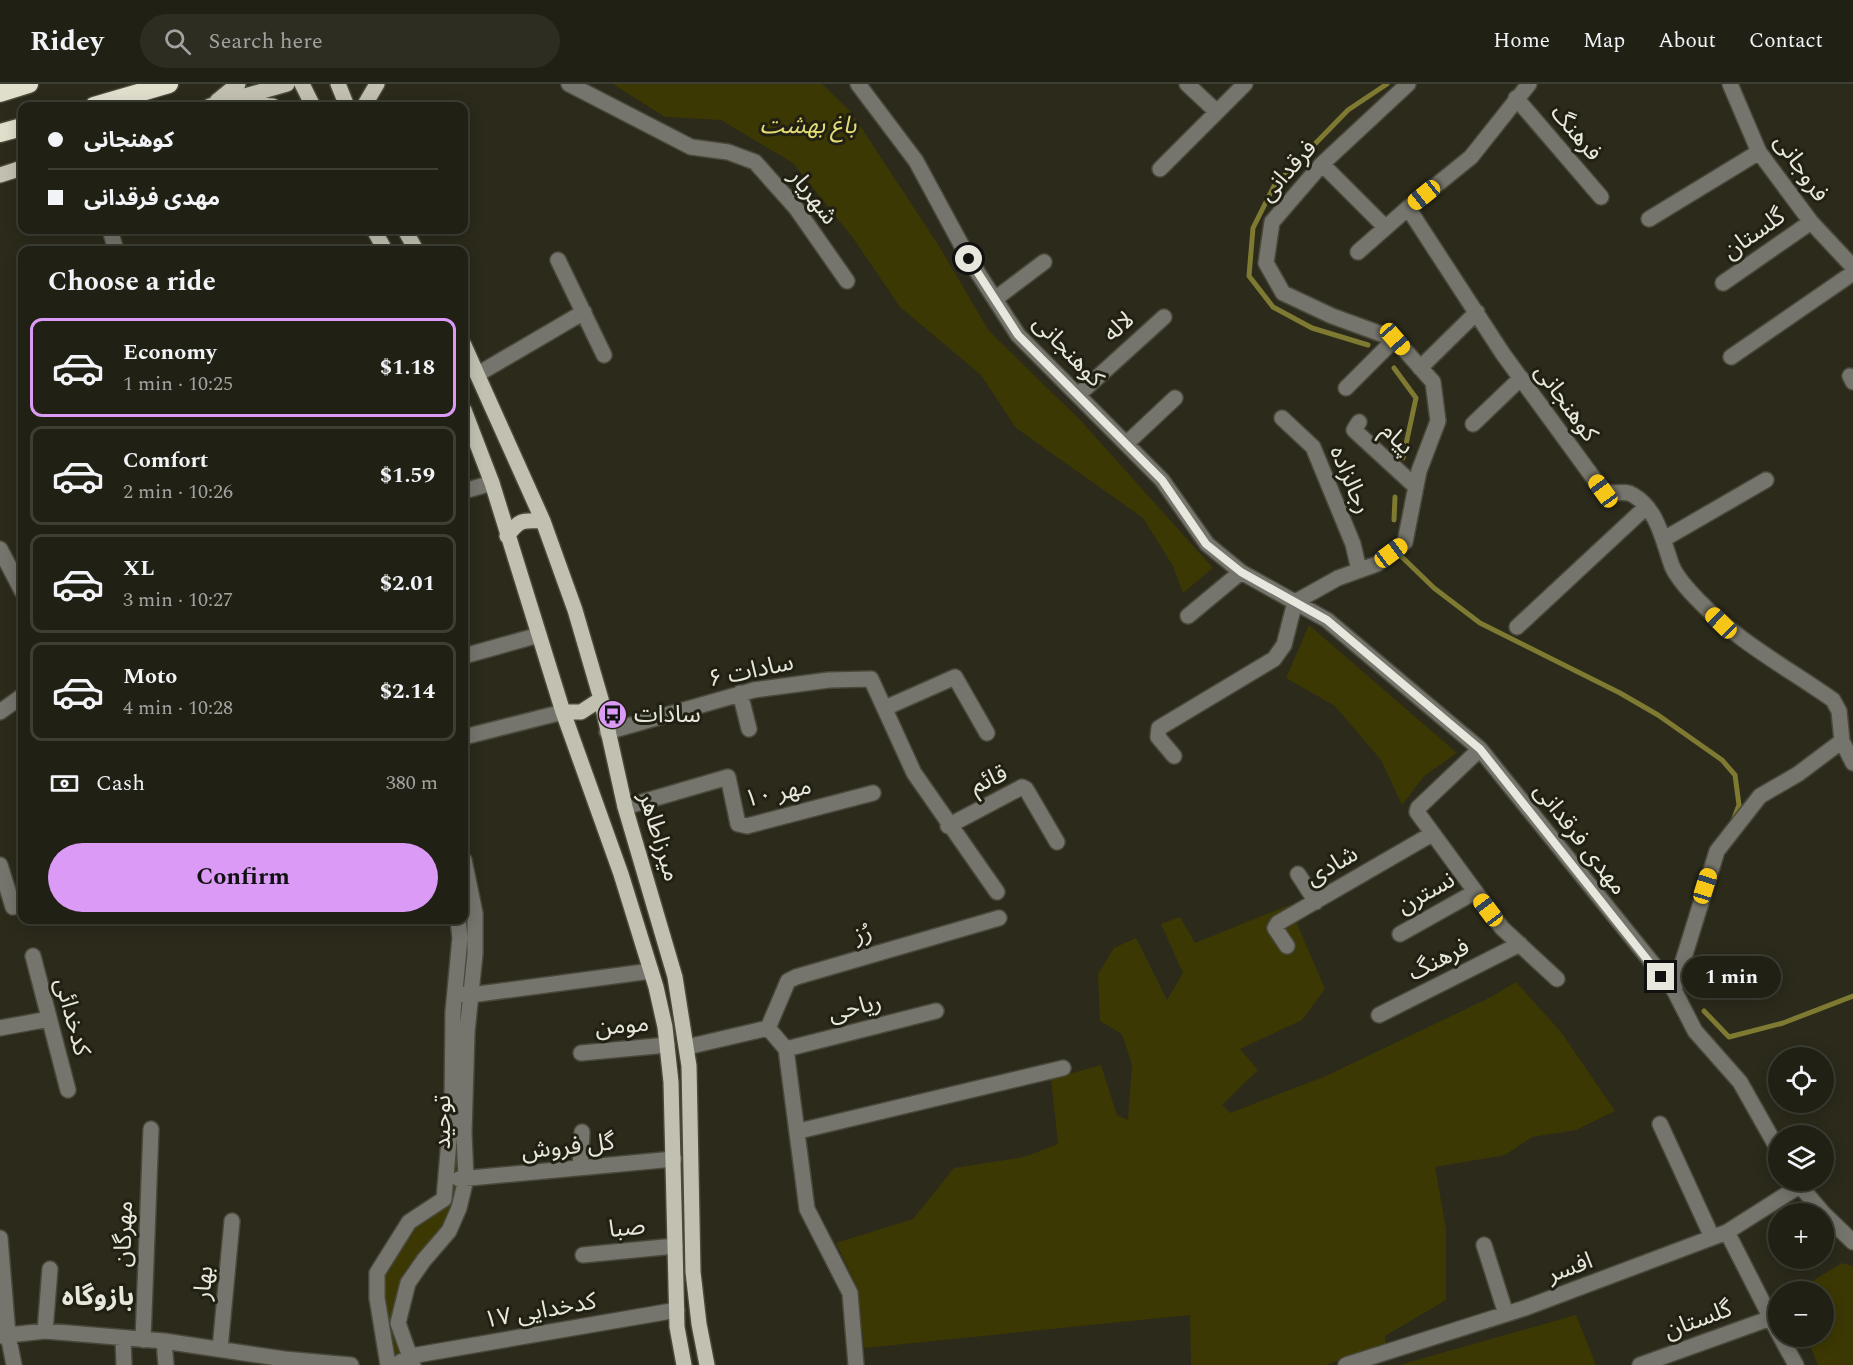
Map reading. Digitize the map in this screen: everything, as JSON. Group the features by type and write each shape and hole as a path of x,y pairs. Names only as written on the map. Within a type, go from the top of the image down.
{"highway":[{"path":"0,93 29,84"},
{"path":"108,102 170,84"},
{"path":"0,133 18,128"}],"main road":[{"path":"218,102 238,84"},
{"path":"225,102 287,84"},
{"path":"303,84 312,102"},
{"path":"338,84 345,102"},
{"path":"366,102 377,84"},
{"path":"0,175 18,169"},
{"name":"میرزاطاهر","path":"468,353 543,521 575,610 601,699 625,807 675,977 687,1047 692,1144 693,1272 699,1324 707,1365"},
{"name":"میرزاطاهر","path":"468,420 492,483 563,712 621,874 651,971 667,1045 674,1159 677,1310 684,1365"},
{"path":"507,536 517,523 527,520 543,521"},
{"path":"563,712 581,712 601,699"}],"street":[{"name":"شهریار","path":"569,84 692,147 728,152 755,162 796,208 847,281"},
{"name":"کوهنجانی","path":"858,84 916,161 969,259 1018,335 1162,480 1206,544 1241,572 1295,602"},
{"path":"1186,84 1217,112"},
{"path":"1160,169 1245,84"},
{"name":"فرقدانی","path":"1359,570 1377,564 1405,542 1419,471 1438,421 1433,382 1395,339 1332,316 1283,293 1266,263 1272,222 1322,164 1408,84"},
{"path":"1358,252 1471,157 1529,84"},
{"name":"فروجانی","path":"1730,84 1759,152 1811,222 1852,268"},
{"name":"فرهنگ","path":"1516,98 1601,197"},
{"path":"1649,219 1759,152"},
{"path":"1322,164 1385,227"},
{"name":"کوهنجانی","path":"1408,208 1521,378 1603,491 1611,494 1630,493 1646,507"},
{"name":"گلستان","path":"1723,284 1811,222"},
{"path":"558,260 604,355"},
{"path":"995,299 1044,262"},
{"path":"1731,357 1852,268"},
{"path":"478,374 584,312"},
{"path":"1420,368 1476,312"},
{"name":"لاله","path":"1078,395 1164,317"},
{"path":"1346,388 1395,339"},
{"path":"1473,424 1521,378"},
{"path":"1126,444 1175,398"},
{"name":"رجالزاده","path":"1282,418 1313,447 1353,544 1359,570"},
{"name":"پیام","path":"1359,422 1354,430 1416,487"},
{"path":"1664,539 1766,480"},
{"path":"468,490 492,483"},
{"path":"1517,627 1646,507 1664,539 1676,572 1699,602 1721,623 1833,700 1839,711 1842,741 1853,763"},
{"path":"0,549 18,583"},
{"path":"1174,756 1158,737 1159,728 1274,659 1284,645 1295,602 1338,578 1359,570"},
{"path":"1188,616 1241,572"},
{"name":"مهدی فرقدانی","path":"1295,602 1327,620 1480,749 1674,990 1695,1030 1740,1082 1768,1132"},
{"path":"468,655 538,635"},
{"path":"987,733 955,677 885,708 914,773 948,826 997,892"},
{"name":"سادات ۶","path":"607,732 740,693 829,680 871,679 885,708"},
{"path":"740,693 749,729"},
{"path":"0,712 18,699"},
{"path":"468,736 563,712"},
{"path":"1674,990 1717,851 1760,796 1798,774 1842,741"},
{"path":"1480,749 1418,808 1419,817 1502,928 1557,980"},
{"name":"مهر ۱۰","path":"625,807 728,777 738,824 742,827 873,793"},
{"name":"قائم","path":"948,826 1022,787 1026,789 1057,842"},
{"name":"شادی","path":"1287,946 1275,925 1432,834"},
{"path":"0,865 13,907"},
{"path":"1298,874 1316,902"},
{"name":"توحید","path":"412,1361 399,1323 408,1283 449,1231 459,1208 466,1179 464,1133 467,1032 475,913 468,879"},
{"name":"نسترن","path":"1400,934 1475,891"},
{"name":"رُز","path":"768,1028 788,981 796,977 999,918"},
{"name":"توحید","path":"388,1365 377,1298 377,1273 409,1222 444,1199 452,1106 459,924"},
{"name":"فرهنگ","path":"1379,1015 1520,944"},
{"name":"کدخدائی","path":"33,956 68,1090"},
{"path":"455,993 471,995 651,971"},
{"name":"ریاحی","path":"786,1049 936,1011"},
{"path":"0,1028 49,1019"},
{"path":"687,1047 768,1028 786,1049 807,1209 850,1293 856,1365"},
{"name":"مومن","path":"581,1053 667,1045"},
{"path":"798,1131 1063,1068"},
{"path":"1660,1124 1712,1237"},
{"name":"مهرگان","path":"143,1340 151,1129"},
{"path":"580,1168 582,1132"},
{"name":"گل فروش","path":"445,1178 466,1179 674,1159"},
{"name":"افسر","path":"1346,1365 1506,1314 1727,1232 1786,1191"},
{"path":"1803,1191 1814,1203"},
{"name":"بهار","path":"220,1350 232,1221"},
{"path":"1834,1224 1853,1242"},
{"path":"1727,1232 1768,1312"},
{"path":"0,1238 4,1336 14,1365"},
{"path":"1484,1245 1506,1314"},
{"name":"صبا","path":"583,1255 675,1246"},
{"path":"45,1331 50,1269"},
{"name":"کدخدایی ۱۷","path":"395,1365 677,1310"},
{"name":"گلستان","path":"1640,1365 1768,1319"},
{"path":"4,1336 45,1331 164,1341 284,1362 351,1365"},
{"path":"123,1338 124,1365"},
{"path":"164,1341 166,1365"},
{"path":"1786,1347 1796,1365"}],"green space":[{"name":"باغ بهشت","path":"613,84 822,84 851,112 939,246 989,331 1081,421 1213,568 1183,593 1173,566 1143,518 1016,428 981,375 900,307 853,238 793,163 721,120 665,117"},
{"path":"1309,625 1457,753 1424,776 1402,805 1381,760 1335,706 1286,678"},
{"path":"468,885 475,914 457,1208 417,1264 396,1323 409,1358 390,1365 379,1276 411,1225 445,1202 464,924 468,924"},
{"path":"1289,905 1325,989 1302,1020 1240,1049 1258,1070 1222,1105 1230,1113 1326,1076 1491,997 1516,982 1561,1032 1615,1111 1576,1130 1532,1137 1505,1155 1435,1167 1446,1229 1446,1300 1385,1336 1386,1345 1325,1365 1191,1365 1190,1315 864,1348 858,1289 836,1243 913,1219 954,1168 1024,1157 1058,1144 1051,1079 1101,1065 1117,1115 1128,1120 1132,1065 1122,1034 1100,1021 1098,974 1114,948 1136,938 1167,1000 1183,973 1161,924 1180,917 1195,943"},
{"path":"1842,1263 1853,1266 1853,1365 1818,1365 1810,1347 1834,1347 1834,1281 1812,1281"},
{"path":"1576,1315 1596,1365 1399,1365"}],"waterway":[{"path":"1368,345 1312,328 1273,307 1249,276 1253,228 1274,186 1348,110 1387,84"},
{"path":"1394,368 1416,398 1403,458"},
{"path":"1394,520 1395,497"},
{"path":"1402,557 1434,588 1480,623 1620,693 1658,715 1722,760 1735,775 1739,805 1733,821"},
{"path":"1704,1011 1729,1037 1783,1023 1853,996"}],"place":[{"name":"سادات","path":"613,715"}],"district":[{"name":"بازوگاه","path":"98,1297"}],"route":[{"path":"969,259 1018,335 1162,480 1206,544 1241,572 1327,620 1480,749 1661,977"}]}
